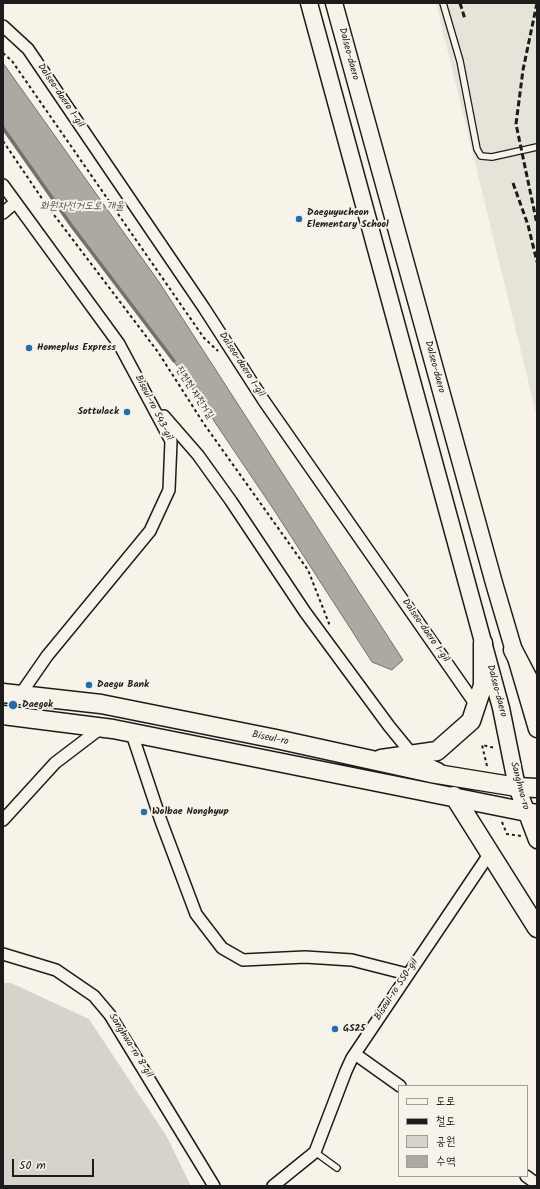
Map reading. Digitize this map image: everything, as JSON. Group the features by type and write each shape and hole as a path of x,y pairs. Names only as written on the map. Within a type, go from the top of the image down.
{"main road":[{"name":"Dalseo-daero","path":"308,3 506,730"},
{"name":"Dalseo-daero","path":"334,3 513,650 537,730"},
{"path":"373,761 411,753 437,751 471,721 483,685 483,643"},
{"path":"513,650 537,696"},
{"name":"Biseul-ro","path":"11,694 101,704 276,739 431,773 517,787 537,788"},
{"name":"Biseul-ro","path":"3,715 101,728 454,796 531,813"},
{"name":"Sanghwa-ro","path":"506,730 517,787 531,813 531,838"},
{"path":"454,796 537,928"}],"street":[{"name":"Dalseo-daero 1-gil","path":"3,26 28,49 204,308 260,395 476,706"},
{"name":"Biseul-ro 543-gil","path":"3,185 119,344 171,441 169,490 150,531 47,656 11,694"},
{"path":"146,393 198,455 231,501 305,612 411,753 419,760 454,776"},
{"path":"3,820 55,763 101,728"},
{"path":"132,734 161,821 196,914 222,948 243,960 305,957 352,960 407,974"},
{"name":"Biseul-ro 550-gil","path":"315,1152 346,1071 355,1054 407,974 490,853"},
{"name":"Sanghwa-ro 8-gil","path":"3,954 56,970 94,996 114,1021 214,1186"},
{"path":"355,1054 399,1085"},
{"path":"273,1186 315,1152"},
{"path":"527,1177 537,1184"}],"lane":[{"path":"443,3 460,61 476,150 481,156 492,157 537,147"},
{"path":"315,1152 337,1168"}],"path":[{"path":"3,53 12,61 204,338 220,354"},
{"name":"진천천 자전거길","path":"3,141 50,209 158,352 204,424 308,570 330,627"},
{"path":"487,766 482,745 502,749"},
{"path":"501,820 507,834 531,838"}],"shaded area":[{"path":"436,3 537,3 537,417"}],"green space":[{"path":"3,983 11,983 89,1019 167,1137 191,1186 3,1186"}],"water":[{"name":"화원자전거도로 개울","path":"3,63 159,282 403,660 392,670 372,662 274,510 173,360 71,225 3,128"}],"waterway":[{"path":"3,128 71,225 174,361"}],"railway":[{"path":"460,3 465,19"},
{"path":"537,3 523,70 516,124 537,224"},
{"path":"513,183 528,225 537,262"}],"place":[{"name":"Daeguyucheon Elementary School","path":"299,219"},
{"name":"Homeplus Express","path":"29,348"},
{"name":"Sottulack","path":"127,412"},
{"name":"Daegu Bank","path":"89,685"},
{"name":"Daegok","path":"13,705"},
{"name":"Wolbae Nonghyup","path":"144,812"},
{"name":"GS25","path":"335,1029"}]}
